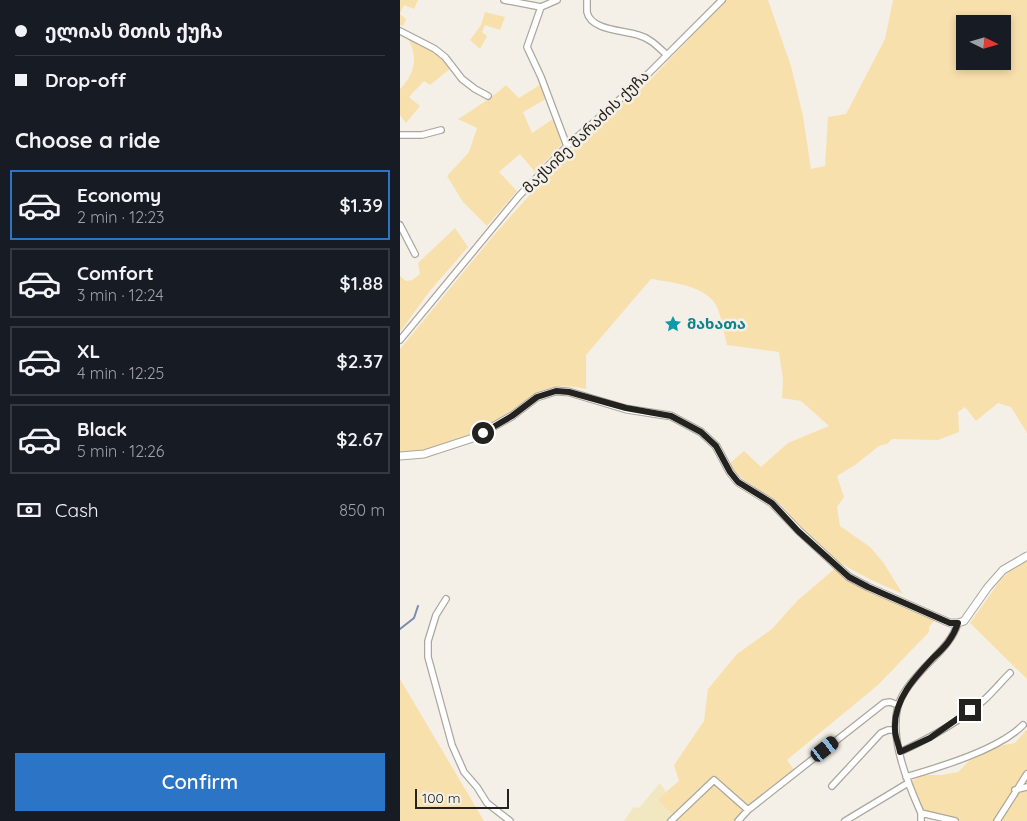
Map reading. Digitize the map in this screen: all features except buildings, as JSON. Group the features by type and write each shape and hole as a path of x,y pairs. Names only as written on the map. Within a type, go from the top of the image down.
{"street":[{"path":"504,0 541,7 557,0"},
{"path":"587,0 587,14 594,22 606,29 638,35 650,40 667,55"},
{"name":"მაქსიმე შარაძის ქუჩა","path":"400,340 514,202 567,146 645,77 722,0"},
{"path":"541,7 526,47 541,77 567,146"},
{"path":"400,31 435,49 445,57 462,79 488,96"},
{"path":"400,135 422,135 440,130"},
{"path":"400,225 415,254"},
{"path":"400,456 424,454 473,438 512,416 537,397 556,391 569,392 626,408 671,416 701,432 716,446 730,472 738,482 772,503 798,531 849,577 950,623 964,621 988,587 1003,570 1027,556"},
{"path":"446,599 436,615 428,640 428,656 452,745 464,772 477,787 487,803 510,821"},
{"path":"921,821 921,813 907,780 895,730 898,705 912,682 948,644 958,623"},
{"path":"900,752 930,738 958,720 983,701 1010,672"},
{"path":"738,821 748,810 884,703 890,702 898,705"},
{"path":"845,821 907,780 977,753 1007,737 1023,725"},
{"path":"832,786 881,732 895,730"},
{"path":"997,821 1015,790 1027,774"},
{"path":"671,821 714,780 748,810"},
{"path":"1015,790 1027,787"},
{"path":"921,813 955,821"}],"shaded area":[{"path":"400,0 418,0 414,9 404,5 400,14"},
{"path":"726,0 768,0 791,66 803,116 811,169 825,166 828,117 846,114 885,39 893,0 1027,0 1027,433 1011,407 998,403 976,421 965,407 958,412 959,432 938,440 892,439 837,476 844,497 837,507 840,526 870,547 883,562 903,594 859,574 829,555 813,541 782,506 740,477 729,464 744,451 761,467 788,443 829,426 801,401 782,398 783,380 779,352 727,345 717,307 706,294 688,286 651,279 586,355 586,389 569,386 546,389 498,422 436,447 400,452 400,349 494,235 534,190 604,119 652,78"},
{"path":"485,12 505,17 500,30 485,25 482,32 487,36 480,49 470,40 481,25"},
{"path":"400,14 406,19 403,26 400,25"},
{"path":"407,36 436,54 451,68 430,85 424,81 409,97 420,106 406,123 400,115 400,89 409,77 414,64 413,50"},
{"path":"541,84 546,99 523,112 532,133 553,119 562,144 535,172 520,154 499,172 517,191 487,226 463,202 447,176 469,152 477,128 458,119 489,99 506,85 519,98"},
{"path":"455,228 468,247 429,292 400,332 400,276 406,281 412,280 420,274 418,263"},
{"path":"1027,559 1027,679 970,623 1001,579"},
{"path":"838,566 849,577 938,617 929,627 929,632 878,685 787,760 796,773 739,821 675,821 657,799 679,781 674,765 704,721 708,689 737,654 772,629 797,601"},
{"path":"400,679 484,821 400,821"},
{"path":"1027,729 1027,774 1016,790 1027,787 1027,821 955,821 921,813 908,783 923,775 941,775 958,772 969,761 999,746 1015,743"}],"sand":[{"path":"660,783 666,792 658,800 677,818 675,821 624,821 634,807 639,808"}],"waterway":[{"path":"400,629 414,618 418,606"}],"place":[{"name":"მახათა","path":"673,324"}],"route":[{"path":"483,433 512,416 537,397 556,391 569,392 626,408 671,416 701,432 716,446 730,472 738,482 772,503 798,531 849,577 950,623 958,623 948,644 912,682 898,705 895,730 900,752 930,738 970,710"}]}
